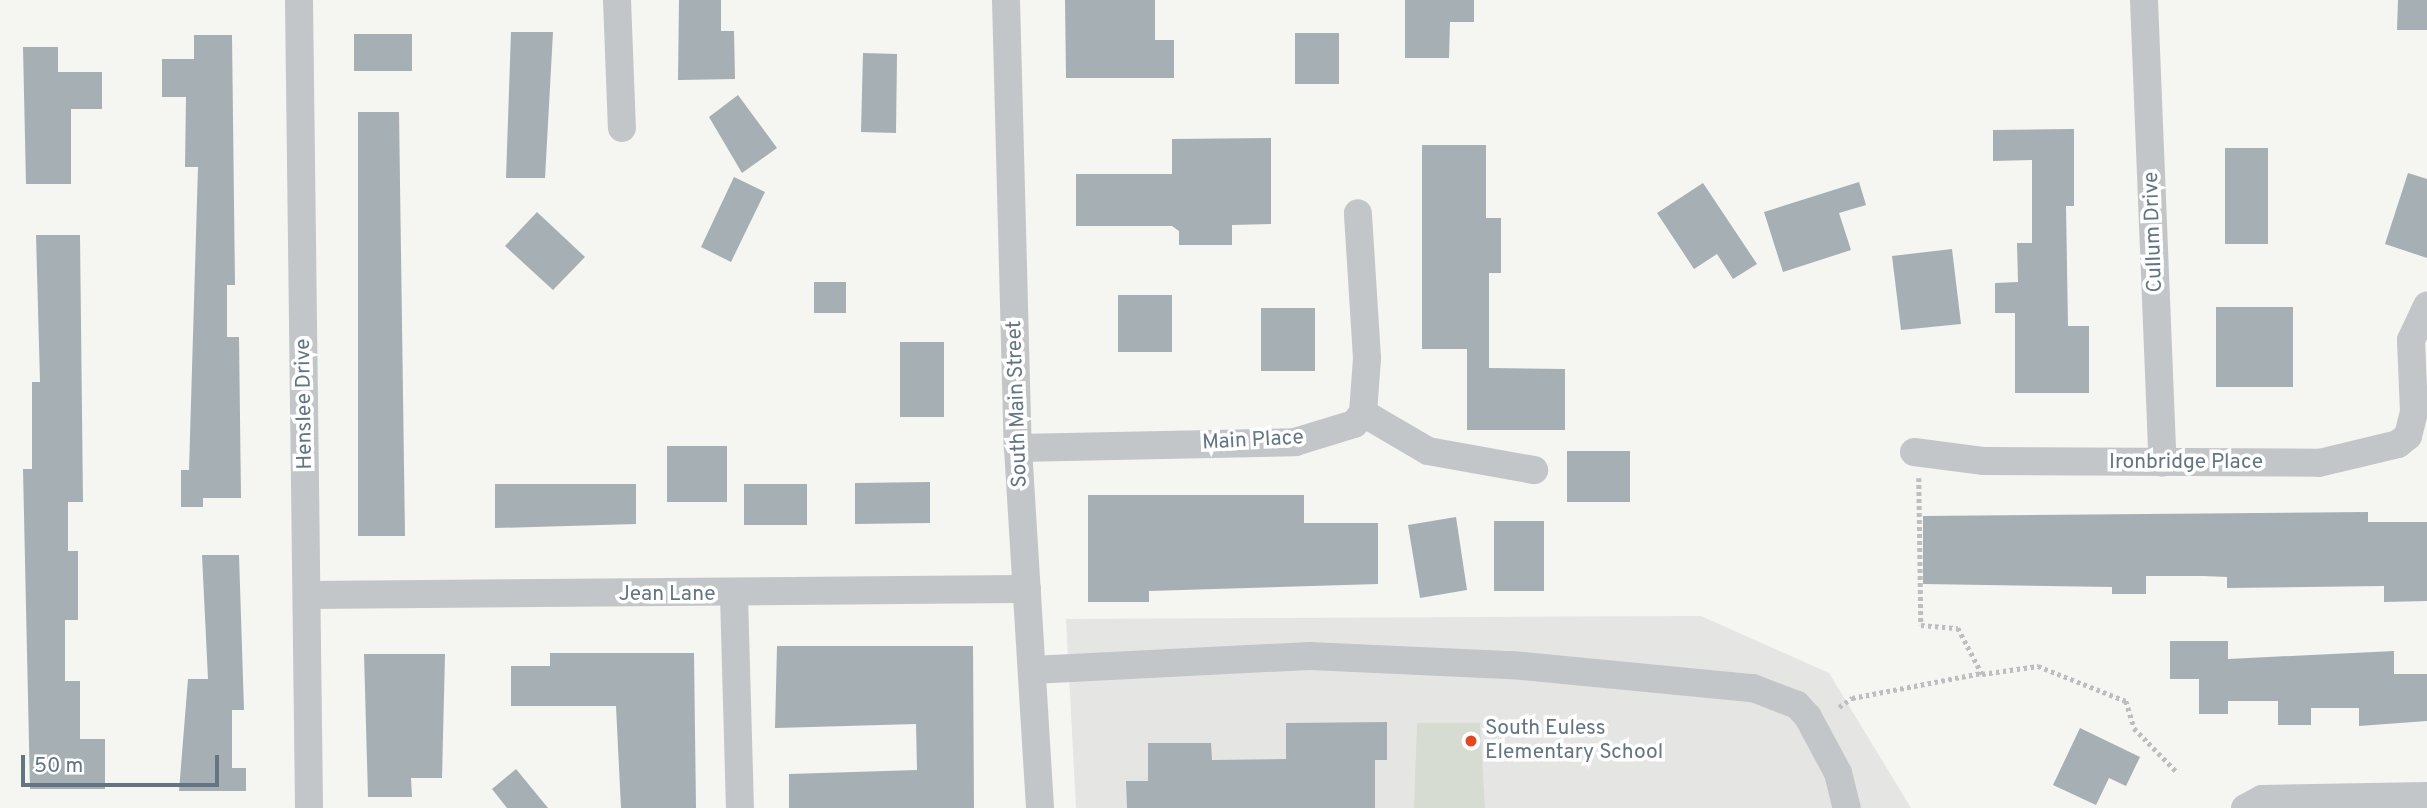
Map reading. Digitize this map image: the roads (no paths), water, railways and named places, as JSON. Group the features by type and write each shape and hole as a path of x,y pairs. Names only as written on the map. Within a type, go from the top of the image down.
{"street":[{"name":"Henslee Drive","path":"299,0 309,808"},
{"path":"617,0 622,128"},
{"name":"South Main Street","path":"1006,0 1018,448 1040,808"},
{"name":"Cullum Drive","path":"2144,0 2163,463"},
{"path":"1358,213 1367,358 1363,413 1428,451 1534,470"},
{"name":"Ironbridge Place","path":"1916,463 2319,463 2398,444 2408,436 2414,412 2411,340 2427,305"},
{"name":"Main Place","path":"1018,448 1295,442 1335,433 1363,413"},
{"name":"Jean Lane","path":"307,595 734,595 1027,589"},
{"path":"734,595 740,808"},
{"path":"1032,670 1310,656 1512,665 1753,688 1797,705 1808,717 1838,773 1847,808"},
{"path":"2245,808 2262,799 2427,796"}],"place":[{"name":"South Euless Elementary School","path":"1471,741"}]}
